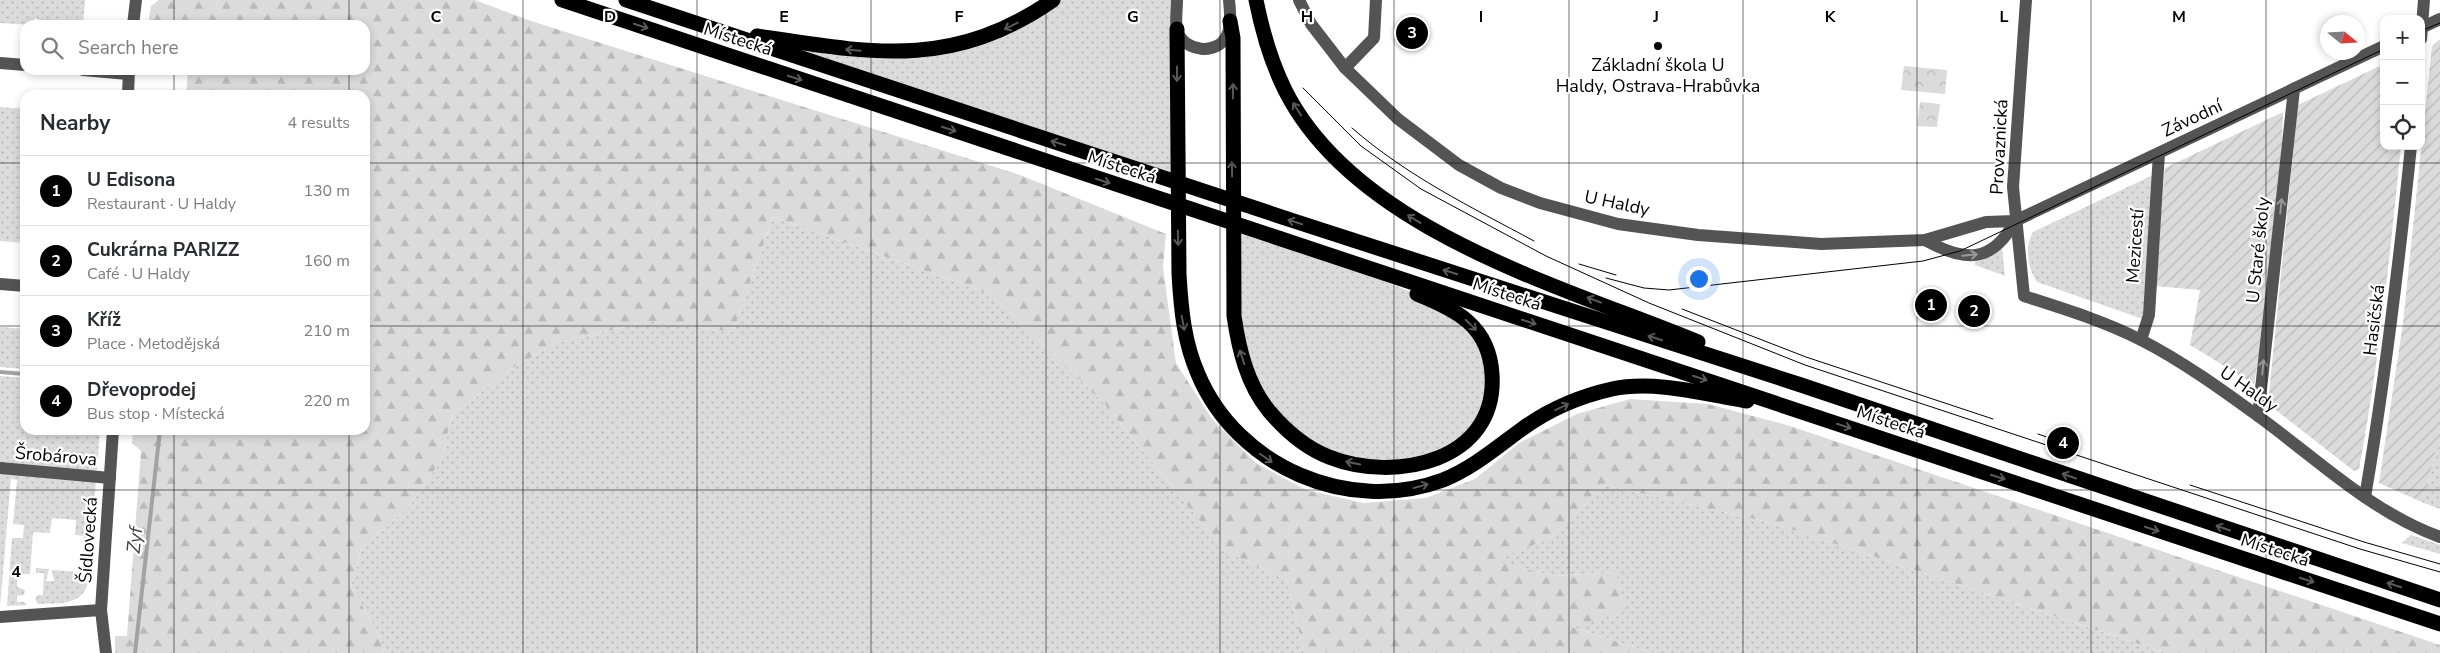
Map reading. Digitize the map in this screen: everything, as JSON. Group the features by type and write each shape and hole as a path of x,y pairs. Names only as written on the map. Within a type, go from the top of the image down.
{"highway":[{"name":"Místecká","path":"562,0 2440,624"},
{"name":"Místecká","path":"626,0 1294,221 1801,385 2440,600"},
{"path":"715,30 841,49 874,52 912,51 943,48 980,39 1030,16 1053,0"},
{"path":"1256,0 1274,67 1299,112 1314,134 1355,176 1406,214 1486,256 1801,385"},
{"path":"1230,21 1233,38 1233,288 1237,338 1252,383 1270,411 1308,446 1342,461 1392,468 1434,460 1456,448 1474,434 1489,407 1493,384 1489,352 1472,325 1443,305 1284,240"},
{"path":"1177,29 1181,313 1189,351 1198,374 1216,405 1240,435 1261,455 1295,473 1330,485 1370,492 1409,490 1432,484 1473,465 1523,428 1545,415 1592,395 1614,389 1645,387 1673,389 1798,410"}],"street":[{"path":"134,20 136,0"},
{"path":"1177,0 1177,29 1181,38 1189,45 1199,49 1209,49 1224,40 1228,34 1230,21 1229,0"},
{"name":"U Haldy","path":"1299,0 1311,24 1345,68 1398,119 1459,165 1501,188 1540,203 1618,224 1698,235 1821,244 1925,240 1986,222 2015,221"},
{"path":"1345,68 1374,38 1376,0"},
{"name":"Provaznická","path":"2024,296 2013,187 2026,0"},
{"path":"2423,15 2424,0"},
{"path":"2425,30 2440,20"},
{"name":"Závodní","path":"2015,221 2380,48"},
{"path":"0,63 20,65"},
{"path":"128,75 128,90"},
{"name":"U Staré školy","path":"2258,416 2294,89"},
{"name":"Hasičská","path":"2365,496 2392,320 2410,150"},
{"name":"Mezicestí","path":"2141,340 2148,315 2159,153"},
{"path":"1925,240 1951,254 1974,256 2003,241 2015,221"},
{"path":"0,284 20,286"},
{"name":"U Haldy","path":"2024,296 2090,317 2141,340 2176,360 2258,416 2365,496 2408,523 2440,537"},
{"name":"Šídlovecká","path":"106,653 100,610 113,435"},
{"name":"Šrobárova","path":"0,468 110,478"},
{"path":"0,617 100,610"}],"green space":[{"path":"0,0 85,0 83,20 38,20 35,18 35,20 20,20 20,24 0,23"},
{"path":"159,0 475,0 531,21 1020,175 1166,234 1163,267 1176,363 1212,419 1256,463 1306,490 1364,503 1426,498 1475,479 1519,443 1577,414 1630,399 1708,404 1787,425 2440,645 2440,653 2166,653 1772,523 1605,485 1549,539 1493,560 1554,576 1616,572 1626,611 1572,627 1653,653 1304,653 1287,580 1224,550 1103,402 991,294 773,217 733,332 651,321 556,343 511,369 452,415 442,459 407,509 361,549 351,586 379,635 384,653 115,653 115,636 127,636 141,451 132,443 133,435 370,435 370,90 186,90 188,75 370,75 370,20 149,20 151,6"},
{"path":"1053,0 1177,0 1178,181 715,30 841,49 943,47"},
{"path":"2440,39 2440,449 2436,449 2424,503 2379,483 2403,323 2421,150 2425,150 2425,113 2432,46"},
{"path":"1904,66 1947,70 1945,94 1901,90"},
{"path":"2380,66 2380,150 2401,150 2378,349 2359,469 2354,471 2268,404 2298,105"},
{"path":"1920,102 1940,104 1937,127 1917,126"},
{"path":"0,107 20,109 20,243 0,241"},
{"path":"2283,112 2282,147 2259,356 2254,384 2190,345 2200,290 2155,286 2165,168"},
{"path":"2153,175 2143,319 2037,282 2031,271 2028,257 2030,238 2033,232"},
{"path":"773,217 991,294 1103,402 1224,550 1287,580 1304,653 384,653 379,635 351,586 361,549 407,509 442,459 452,415 511,369 556,343 651,321 733,332"},
{"path":"1234,224 1284,240 1443,305 1486,344 1486,416 1434,460 1342,461 1287,429 1240,350"},
{"path":"2002,248 2005,276 1975,265 1975,261"},
{"path":"0,327 20,329 20,369 0,367"},
{"path":"0,376 20,378 20,435 100,435 88,582 85,590 81,595 69,602 38,604 35,599 38,595 43,595 44,573 36,573 36,568 49,569 46,581 54,581 52,570 81,572 84,536 75,535 76,520 52,518 50,533 33,532 30,574 17,574 17,587 25,590 24,595 17,596 17,602 25,602 27,605 7,606 12,538 23,538 24,525 13,524 17,480 11,479 0,606"},
{"path":"2436,449 2440,449 2440,509 2424,503"},
{"path":"1605,485 1772,523 2166,653 1653,653 1572,627 1616,572 1554,576 1492,560 1549,539"},
{"path":"2411,535 2440,545 2440,554 2402,543"}],"waterway":[{"path":"0,372 20,374"},
{"name":"Zyf","path":"135,653 159,435"}],"tram line":[{"path":"2425,29 2440,23"},
{"path":"1606,278 1644,288 1669,290 1923,261 1960,251 2380,51"},
{"path":"1303,88 1361,146 1421,189 1546,256 1649,303 1805,365 2360,549 2440,572"},
{"path":"1352,128 1417,176 1534,241"},
{"path":"1579,264 1616,275"},
{"path":"1682,309 1806,357 1993,419"},
{"path":"2038,434 2076,447"},
{"path":"2190,485 2364,542 2440,564"}],"place":[{"name":"Kříž","path":"1412,33"},
{"name":"Základní škola U Haldy, Ostrava-Hrabůvka","path":"1658,46"},
{"name":"U Edisona","path":"1931,305"},
{"name":"Cukrárna PARIZZ","path":"1974,311"},
{"name":"Dřevoprodej","path":"2063,443"}]}
